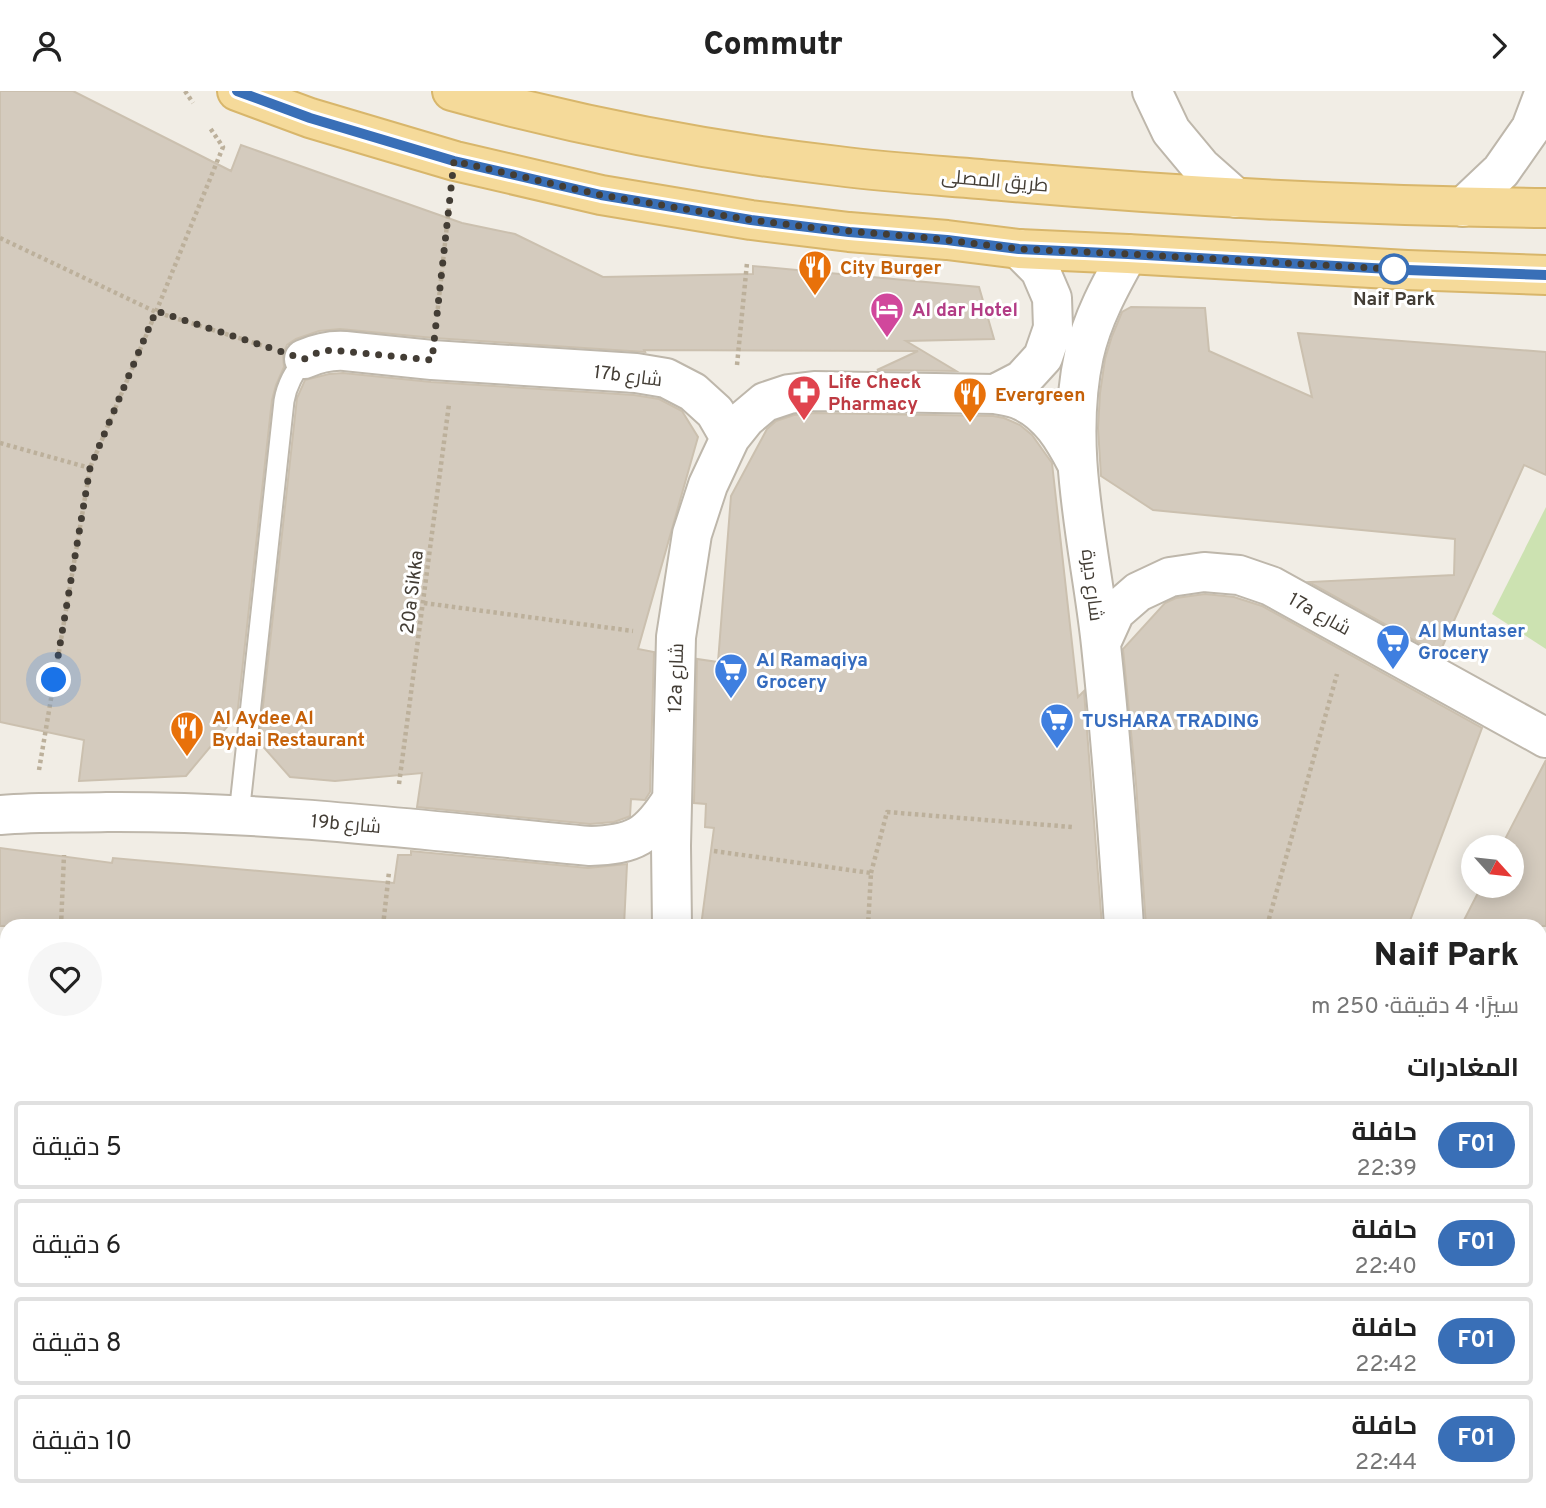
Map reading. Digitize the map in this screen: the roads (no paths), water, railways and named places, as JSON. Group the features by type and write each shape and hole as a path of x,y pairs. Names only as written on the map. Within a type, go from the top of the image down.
{"main road":[{"path":"237,91 310,118 454,161 601,195 751,220 1019,249 1546,275"},
{"name":"طريق المصلى","path":"452,91 619,132 729,152 839,167 1091,189 1236,198 1341,204 1546,208"}],"street":[{"path":"1152,91 1171,131 1200,167 1236,198"},
{"path":"1463,207 1501,171 1531,128 1545,91"},
{"path":"995,394 1022,380 1043,357 1053,328 1052,298 1040,270 1019,249"},
{"name":"شارع ديرة","path":"1124,919 1101,643 1077,464 1076,409 1084,354 1102,302 1128,254"},
{"name":"17b شارع","path":"304,359 331,350 636,373 666,378 693,392 715,412 730,438"},
{"path":"730,438 746,418 765,402 789,394 814,391 995,394 1022,401 1046,417 1064,439 1077,464"},
{"name":"12a شارع","path":"672,919 676,637 692,534 708,485 730,438"},
{"name":"17a شارع","path":"1101,643 1115,612 1138,591 1170,577 1204,572 1239,575 1271,586 1546,738"},
{"name":"19b شارع","path":"32,813 145,812 317,819 590,846 615,845 639,837 659,820 672,799"}],"lane":[{"path":"239,815 284,401 287,386 304,359"}],"place":[{"name":"Naif Park","path":"1394,269"},
{"name":"City Burger","path":"815,297"},
{"name":"Al dar Hotel","path":"887,339"},
{"name":"Life Check Pharmacy","path":"804,422"},
{"name":"Evergreen","path":"970,424"},
{"name":"Al Muntaser Grocery","path":"1393,671"},
{"name":"Al Ramaqiya Grocery","path":"731,700"},
{"name":"TUSHARA TRADING","path":"1057,750"},
{"name":"Al Aydee Al Bydai Restaurant","path":"187,758"}]}
